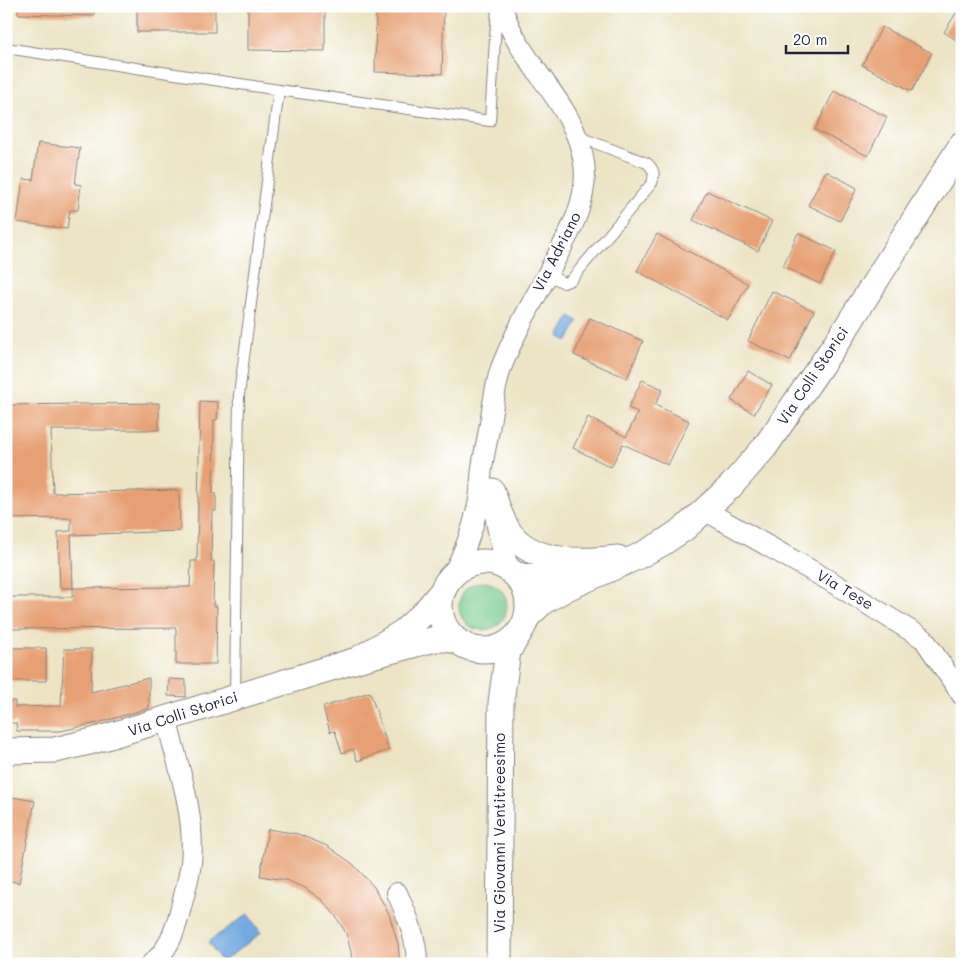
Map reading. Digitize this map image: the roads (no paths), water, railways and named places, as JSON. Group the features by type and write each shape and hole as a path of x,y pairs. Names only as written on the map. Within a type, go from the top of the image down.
{"street":[{"name":"Via Adriano","path":"448,583 463,555 478,508 492,403 501,369 518,329 573,225 580,206 584,178 584,165 577,136 560,103 514,37 505,19 502,6"},
{"name":"Via Colli Storici","path":"6,751 55,750 93,741 357,660 435,639 448,640 485,651 499,648 511,642 544,601 567,588 648,552 685,528 706,511 731,486 765,447 842,336 962,144"},
{"name":"Via Adriano","path":"490,422 492,491 497,531 504,557 512,572"},
{"path":"492,491 497,508 511,534 532,551 568,560 592,561 648,552"},
{"name":"Via Tese","path":"706,511 830,580 924,639 962,696"},
{"name":"Via Colli Storici","path":"357,660 403,632 424,613 448,583 468,566 486,562 538,579 562,577 619,565"},
{"path":"512,572 521,583 526,594 528,605 524,624"},
{"path":"448,583 440,604 442,618 448,632 465,646"},
{"name":"Via Giovanni Ventitreesimo","path":"499,964 500,702 508,651 524,624"},
{"name":"Via Giovanni Ventitreesimo","path":"465,646 481,658 490,673 500,702"},
{"path":"151,964 171,941 187,886 191,862 191,836 187,802 166,720"},
{"path":"398,893 411,923 417,964"}],"lane":[{"path":"6,48 490,121 497,6"},
{"path":"235,697 239,396 279,90"},
{"path":"547,274 564,283 572,280 652,182 654,172 647,163 577,136"}],"water":[{"path":"570,316 578,321 568,341 559,337"},
{"path":"248,914 261,933 222,962 208,942"}]}
